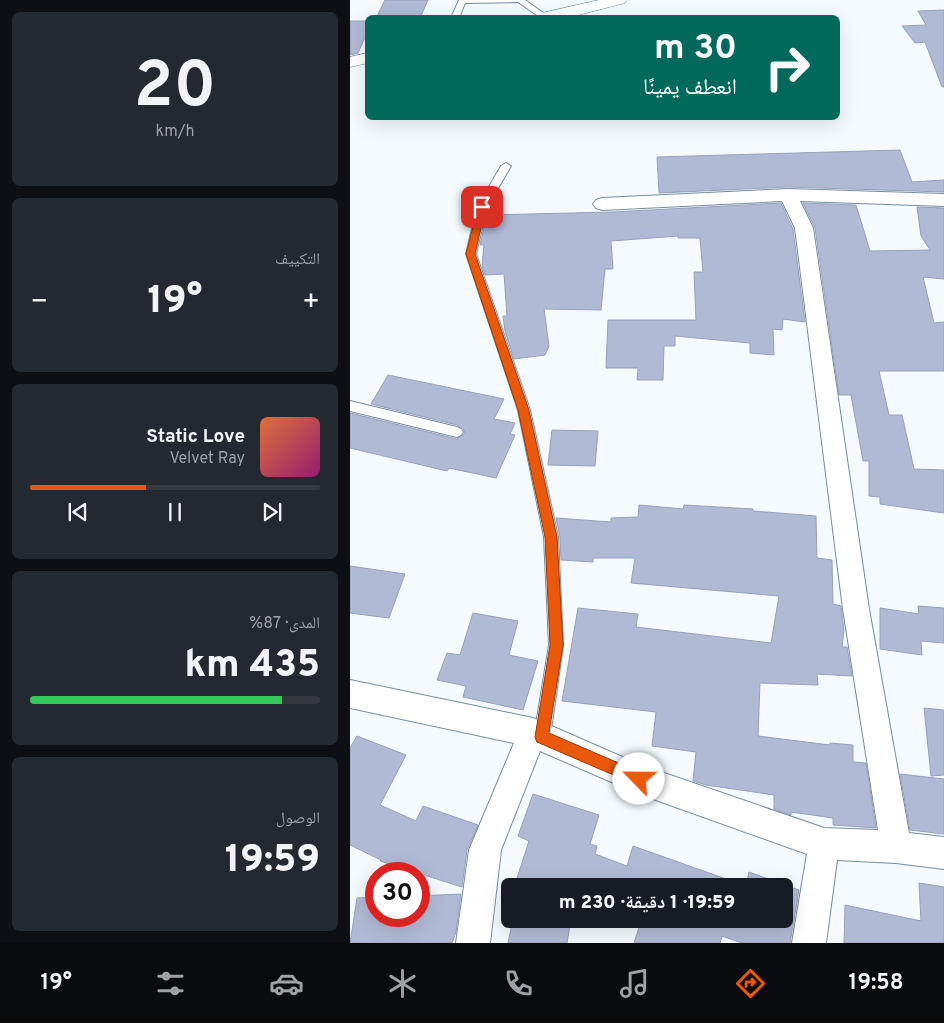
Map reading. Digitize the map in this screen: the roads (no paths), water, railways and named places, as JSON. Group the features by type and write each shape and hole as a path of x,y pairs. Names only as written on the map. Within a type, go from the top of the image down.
{"main road":[{"path":"553,15 619,0"},
{"path":"350,62 365,59"}],"street":[{"path":"788,196 804,228 856,609 896,847"},
{"path":"602,204 788,196 944,200"},
{"path":"350,694 479,720 537,735 639,779 824,844 896,847 944,853"},
{"path":"473,943 485,850 537,735"},
{"path":"809,943 824,844"}],"lane":[{"path":"456,15 462,1 520,0 541,15"},
{"path":"506,166 482,207 471,254 524,410 551,537 556,645 537,735"},
{"path":"350,406 457,432"}]}
